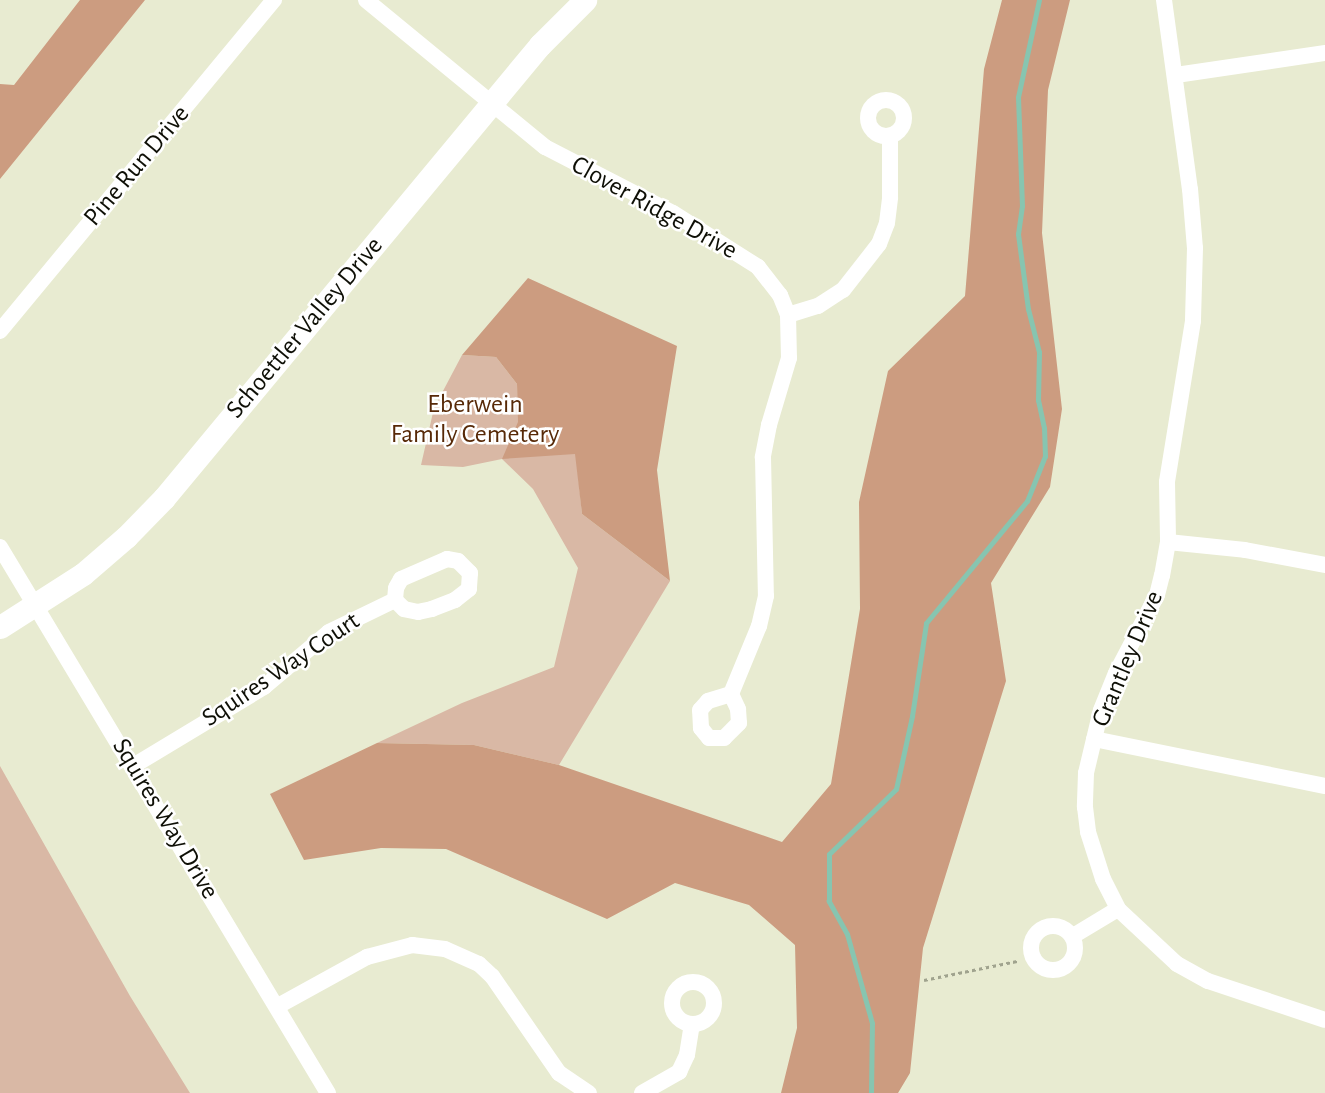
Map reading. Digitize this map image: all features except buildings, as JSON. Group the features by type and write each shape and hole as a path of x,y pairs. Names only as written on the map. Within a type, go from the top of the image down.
{"street":[{"name":"Pine Run Drive","path":"0,331 274,0"},
{"name":"Clover Ridge Drive","path":"366,0 554,152 673,213 758,267 780,295 789,315 789,358 769,425 763,457 766,596 759,626 731,694"},
{"name":"Schoettler Valley Drive","path":"0,627 83,573 126,537 164,498 540,45 585,0"},
{"name":"Grantley Drive","path":"1164,0 1190,189 1195,291 1167,482 1168,542 1157,595 1116,673 1101,709 1086,773 1086,820 1095,858 1118,909 1153,943 1187,970 1208,981 1325,1020"},
{"path":"1176,75 1325,53"},
{"path":"789,315 818,306 843,290 878,244 887,223 890,197 890,136"},
{"path":"1168,542 1245,550 1325,565"},
{"name":"Squires Way Drive","path":"0,547 328,1093"},
{"path":"439,561 458,561 470,573 472,582 464,595 432,609 411,612 395,600 396,588 401,579 439,561"},
{"name":"Squires Way Court","path":"133,766 264,687 329,632 395,600"},
{"path":"1094,738 1325,786"},
{"path":"1073,936 1118,909"},
{"path":"278,1006 367,957 412,945 445,949 479,964 492,976 559,1073 589,1093"},
{"path":"642,1093 679,1072 687,1055 692,1024"}],"path":[{"path":"924,980 1017,961"}],"green space":[{"name":"Eberwein Family Cemetery","path":"462,355 496,357 517,384 519,422 576,454 582,514 670,581 559,765 474,745 377,743 462,703 554,667 578,568 533,489 502,459 463,467 421,465 434,408"},
{"path":"0,766 130,996 190,1093 0,1093"}],"shaded area":[{"path":"80,0 145,0 0,179 0,84 14,85"},
{"path":"1002,0 1070,0 1048,90 1042,233 1062,409 1050,487 991,583 1006,681 923,948 910,1073 898,1093 781,1093 797,1028 795,945 749,905 675,883 607,919 446,849 381,848 304,860 270,794 377,743 474,745 559,765 782,842 831,784 860,609 859,502 888,371 965,296 984,69"},
{"path":"528,278 677,346 657,470 670,581 582,514 575,454 502,459 518,422 517,384 496,357 462,355"}],"waterway":[{"path":"871,1093 872,1023 847,934 829,901 829,854 896,789 912,716 926,623 1027,501 1045,456 1044,428 1038,400 1039,352 1028,309 1018,234 1022,206 1018,97 1039,0"}]}
